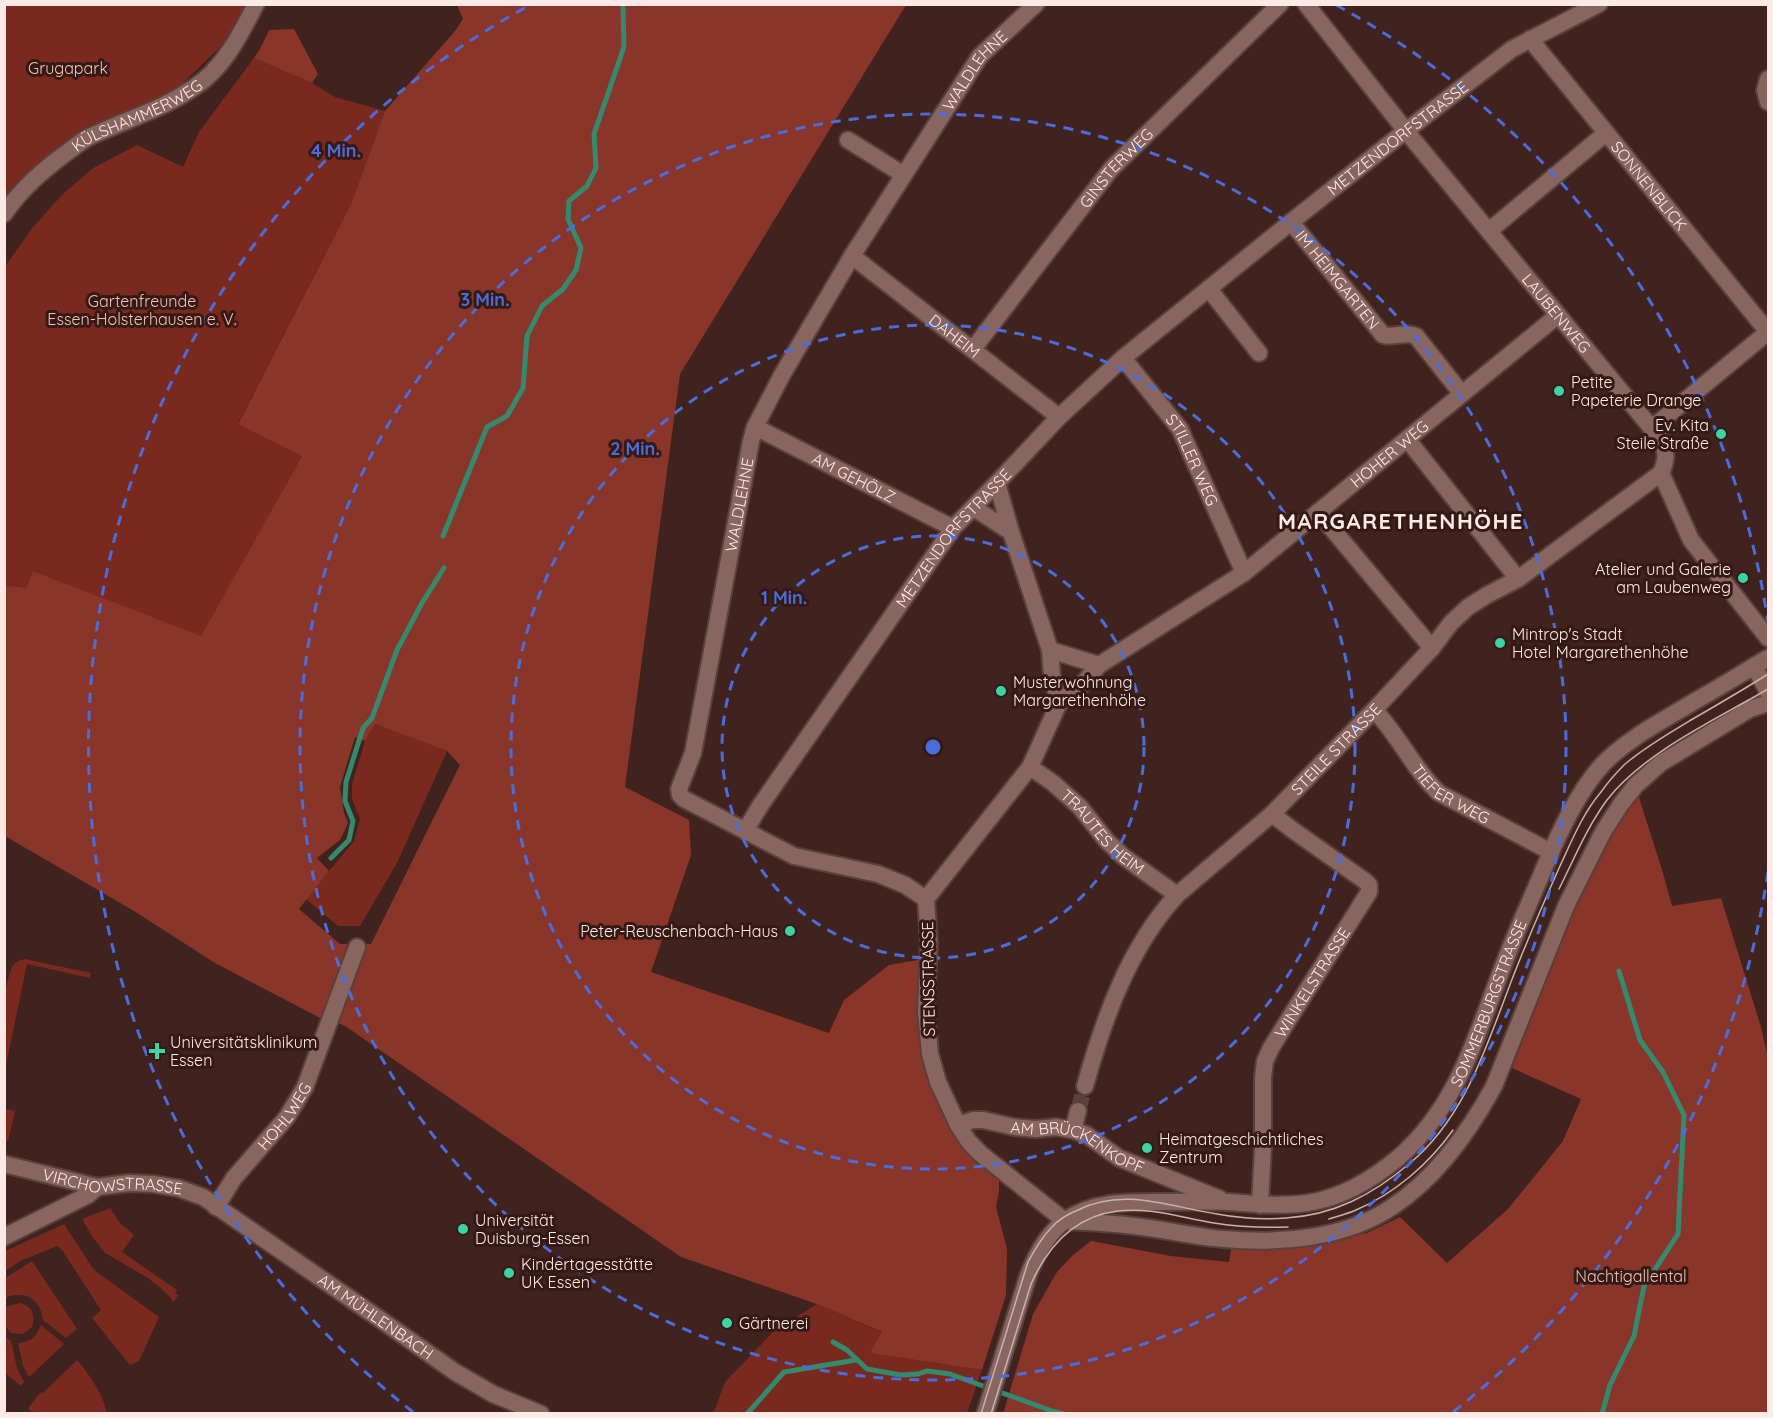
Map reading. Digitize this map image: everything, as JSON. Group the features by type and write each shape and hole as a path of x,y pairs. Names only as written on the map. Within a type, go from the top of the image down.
{"street":[{"name":"KÜLSHAMMERWEG","path":"4,214 15,199 46,168 87,138 162,107 205,79 231,50 256,4"},
{"name":"WALDLEHNE","path":"745,831 684,799 679,789 693,753 755,427 782,375 852,256 980,56 1036,4"},
{"name":"GINSTERWEG","path":"973,349 1111,169 1280,4"},
{"name":"METZENDORFSTRASSE","path":"745,831 953,528 1059,417 1123,358 1291,222 1512,49 1599,4"},
{"name":"LAUBENWEG","path":"1315,8 1406,131 1663,442 1666,463 1661,473 1691,540 1768,638"},
{"name":"SONNENBLICK","path":"1530,39 1768,332"},
{"path":"1768,79 1765,90 1768,102"},
{"path":"1489,231 1606,133"},
{"path":"848,140 904,175"},
{"name":"IM HEIMGARTEN","path":"1291,222 1383,335 1391,337 1410,333 1416,336 1462,394"},
{"name":"DAHEIM","path":"852,256 1059,417"},
{"path":"1209,289 1259,353"},
{"name":"HOHER WEG","path":"1099,665 1244,573 1557,316"},
{"path":"1652,428 1768,332"},
{"name":"STILLER WEG","path":"1123,358 1180,429 1244,573"},
{"name":"AM GEHÖLZ","path":"755,427 953,528"},
{"path":"1407,439 1518,579"},
{"name":"STEILE STRASSE","path":"1086,1086 1100,1036 1135,955 1164,909 1177,895 1272,814 1374,710 1468,607 1518,579 1661,473"},
{"path":"997,483 1050,650 1052,676 1059,703"},
{"path":"974,508 1011,532"},
{"path":"1318,512 1432,648"},
{"path":"1050,650 1099,665"},
{"path":"1761,662 1768,692"},
{"name":"SOMMERBURGSTRASSE","path":"985,1413 1036,1256 1050,1235 1065,1221 1093,1208 1130,1202 1226,1202 1287,1205 1316,1201 1346,1191 1374,1177 1399,1157 1425,1131 1450,1096 1466,1065 1503,965 1551,852 1590,780 1610,758 1657,724 1761,662"},
{"name":"STENSSTRASSE","path":"1065,1221 969,1142 958,1125 938,1082 930,1054 926,1011 929,942 926,899 1030,767 1059,703 1080,687 1099,665"},
{"path":"1065,1221 1132,1225 1224,1239 1284,1240 1333,1232 1363,1223 1392,1208 1430,1176 1481,1110 1494,1086 1566,906 1603,832 1621,804 1636,785 1662,763 1750,709 1768,703"},
{"name":"TIEFER WEG","path":"1374,710 1429,784 1439,793 1551,852"},
{"name":"TRAUTES HEIM","path":"1030,767 1053,783 1080,807 1106,840 1124,857 1177,895"},
{"name":"WINKELSTRASSE","path":"1260,1205 1265,1061 1313,979 1370,892 1369,885 1365,881 1272,814"},
{"name":"STENSSTRASSE","path":"745,831 794,856 878,874 905,885 926,899"},
{"name":"HOHLWEG","path":"216,1206 234,1178 287,1117 305,1087 357,947"},
{"path":"1073,1130 1078,1111"},
{"name":"AM BRÜCKENKOPF","path":"958,1125 973,1119 1014,1127 1036,1129 1056,1127 1073,1130 1087,1135 1119,1158 1226,1202"},
{"name":"VIRCHOWSTRASSE","path":"4,1164 97,1187 129,1183 178,1188 203,1197 216,1206"},
{"path":"4,1237 77,1201 97,1187"},
{"path":"1130,1202 1132,1225"},
{"name":"AM MÜHLENBACH","path":"216,1206 455,1372 493,1394 541,1413"}],"green space":[{"name":"Grugapark","path":"5,5 246,5 227,40 174,92 148,105 107,119 75,135 38,163 5,201"},
{"path":"457,5 906,5 680,374 625,787 689,820 691,855 651,972 829,1033 844,1000 889,965 924,959 936,1084 999,1170 996,1207 1007,1249 1006,1295 982,1370 870,1353 882,1332 817,1304 681,1257 345,1026 326,1021 215,963 134,911 5,836 4,585 26,588 33,571 201,636 302,456 238,424 351,204 385,111 463,19","holes":["375,724 447,751 460,765 371,944 340,944 299,909 329,871 317,858 340,840 348,823 340,787 355,737 365,741"]},
{"path":"294,29 318,74 312,83 254,58 269,30"},
{"name":"Gartenfreunde Essen-Holsterhausen e. V.","path":"254,58 312,83 335,97 385,111 351,204 238,423 302,456 201,637 33,571 26,588 5,585 4,268 33,227 62,195 93,168 137,145 183,167 199,132"},
{"path":"375,724 447,751 398,861 360,926 338,926 306,899 354,841 360,819 352,799 352,784 365,741"},
{"name":"Nachtigallental","path":"1637,791 1672,906 1721,898 1761,1027 1768,1058 1768,1413 1003,1414 1033,1314 1057,1272 1091,1241 1171,1256 1229,1262 1232,1244 1306,1245 1367,1233 1400,1217 1447,1263 1508,1209 1563,1141 1581,1099 1512,1068 1604,835"},
{"path":"25,959 91,973 90,978 27,964 5,1070 5,993 12,968 17,962"},
{"path":"5,1109 15,1111 8,1141 5,1140"},
{"path":"110,1208 120,1223 134,1235 122,1252 177,1290 175,1293 178,1295 174,1302 148,1278 105,1253 94,1239 82,1219"},
{"path":"64,1224 94,1270 159,1317 139,1361 130,1365 92,1318 101,1310 62,1250 57,1246 20,1261 5,1271 5,1251"},
{"path":"32,1261 77,1329 66,1338 43,1320 35,1301 25,1295 5,1298 5,1278"},
{"path":"20,1303 28,1306 32,1312 34,1319 32,1327 23,1334 11,1333 5,1326 5,1307"},
{"path":"817,1304 883,1333 871,1353 982,1370 967,1413 713,1414 725,1382 773,1332"},
{"path":"41,1325 64,1344 29,1377 23,1366 18,1343 32,1338"},
{"path":"5,1337 11,1341 17,1368 24,1382 21,1386 5,1373"},
{"path":"77,1360 95,1385 107,1413 32,1413 28,1408 41,1392 43,1393"}],"waterway":[{"path":"443,536 487,427 507,416 523,388 527,336 542,306 563,289 576,270 581,248 568,219 569,201 587,186 596,168 594,134 624,47 623,4"},
{"path":"331,858 349,840 353,821 345,801 346,782 363,728 372,718 397,650 444,568"},
{"path":"1602,1414 1610,1385 1634,1336 1644,1286 1678,1234 1684,1115 1663,1072 1640,1040 1619,971"},
{"path":"833,1342 847,1350 867,1369 901,1375 927,1371 950,1374 1063,1414"},
{"path":"747,1414 784,1372 856,1360"}],"tunnel":[{"path":"1078,1111 1085,1086"}],"tram line":[{"path":"981,1414 1028,1262 1045,1235 1067,1215 1095,1203 1130,1199 1242,1218 1269,1219 1304,1216 1352,1202 1381,1185 1409,1164 1445,1125 1472,1080 1547,895 1578,827 1595,800 1622,767 1641,752 1768,674"},
{"path":"1559,889 1593,821 1622,783 1682,738 1768,689"},
{"path":"1329,1219 1353,1211 1397,1187 1433,1155 1453,1130"},
{"path":"991,1414 1031,1284 1054,1246 1076,1226 1102,1214 1142,1210 1214,1223 1288,1227"}],"place":[{"name":"Petite Papeterie Drange","path":"1559,391"},
{"name":"Ev. Kita Steile Straße","path":"1721,434"},
{"name":"Atelier und Galerie am Laubenweg","path":"1743,578"},
{"name":"Mintrop's Stadt Hotel Margarethenhöhe","path":"1500,643"},
{"name":"Musterwohnung Margarethenhöhe","path":"1001,691"},
{"name":"Peter-Reuschenbach-Haus","path":"790,931"},
{"name":"Universitätsklinikum Essen","path":"157,1051"},
{"name":"Heimatgeschichtliches Zentrum","path":"1147,1148"},
{"name":"Universität Duisburg-Essen","path":"463,1229"},
{"name":"Kindertagesstätte UK Essen","path":"509,1273"},
{"name":"Gärtnerei","path":"727,1323"}],"district":[{"name":"MARGARETHENHÖHE","path":"1401,521"}]}
